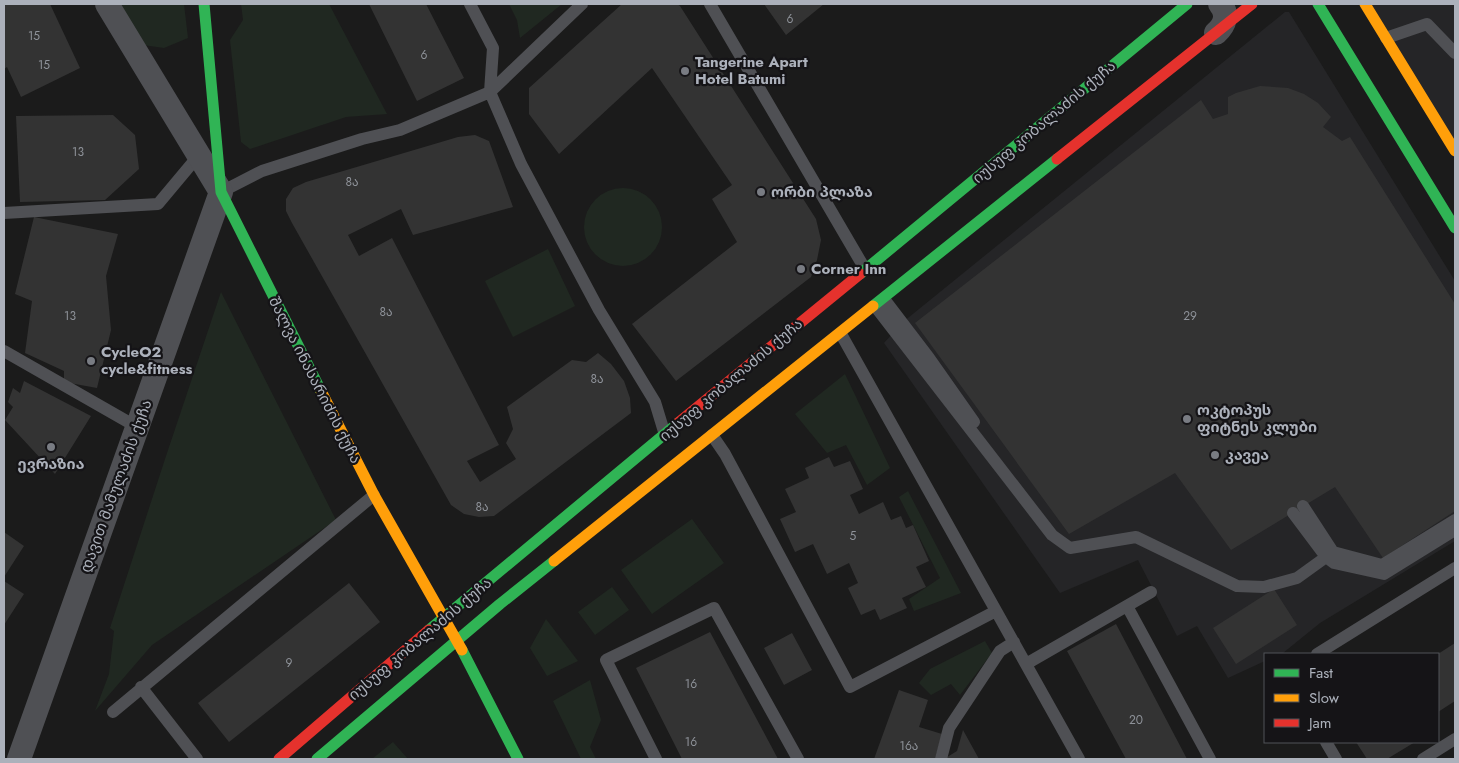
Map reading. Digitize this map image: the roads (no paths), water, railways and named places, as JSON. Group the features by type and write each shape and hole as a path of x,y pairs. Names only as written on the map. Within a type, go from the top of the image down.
{"street":[{"name":"შალვა ინასარიძის ქუჩა","path":"107,4 221,192 374,496 457,641 518,759"},
{"name":"დავით მამულაძის ქუჩა","path":"19,759 221,192 204,4"},
{"name":"იუსუფ კობალაძის ქუჩა","path":"279,759 444,618 1187,4"},
{"name":"იუსუფ კობალაძის ქუჩა","path":"1216,33 1224,26 1226,13 1220,4"},
{"name":"იუსუფ კობალაძის ქუჩა","path":"317,759 508,598 1252,4"},
{"path":"1318,4 1455,228"},
{"path":"1365,4 1455,151"}],"lane":[{"path":"470,4 493,48 490,92 531,182 599,310 655,402 665,435"},
{"path":"221,192 262,171 362,139 400,130 490,92 582,4"},
{"path":"715,6 865,269"},
{"path":"1386,38 1427,24 1455,53"},
{"path":"4,212 158,204 199,155"},
{"path":"879,303 1052,535 1070,548 1136,537 1237,586 1264,587 1297,578 1329,555 1382,564 1455,520"},
{"path":"841,334 1079,759"},
{"path":"4,351 137,427"},
{"path":"712,435 725,454 850,687 996,611"},
{"path":"113,712 374,496"},
{"path":"1298,509 1334,563 1384,574 1455,530"},
{"path":"1319,653 1455,568"},
{"path":"1026,664 1151,592"},
{"path":"1128,606 1210,759"},
{"path":"656,759 606,660 714,608 798,759"},
{"path":"941,759 949,728 1000,651 1014,642"},
{"path":"141,687 197,759"},
{"path":"1423,759 1455,738"},
{"path":"1327,743 1336,759"}],"place":[{"name":"Tangerine Apart Hotel Batumi","path":"685,71"},
{"name":"ორბი პლაზა","path":"761,192"},
{"name":"Corner Inn","path":"801,269"},
{"name":"CycleO2 cycle&fitness","path":"91,361"},
{"name":"ოკტოპუს ფიტნეს კლუბი","path":"1187,419"},
{"name":"ევრაზია","path":"51,447"},
{"name":"კავეა","path":"1215,455"}]}
